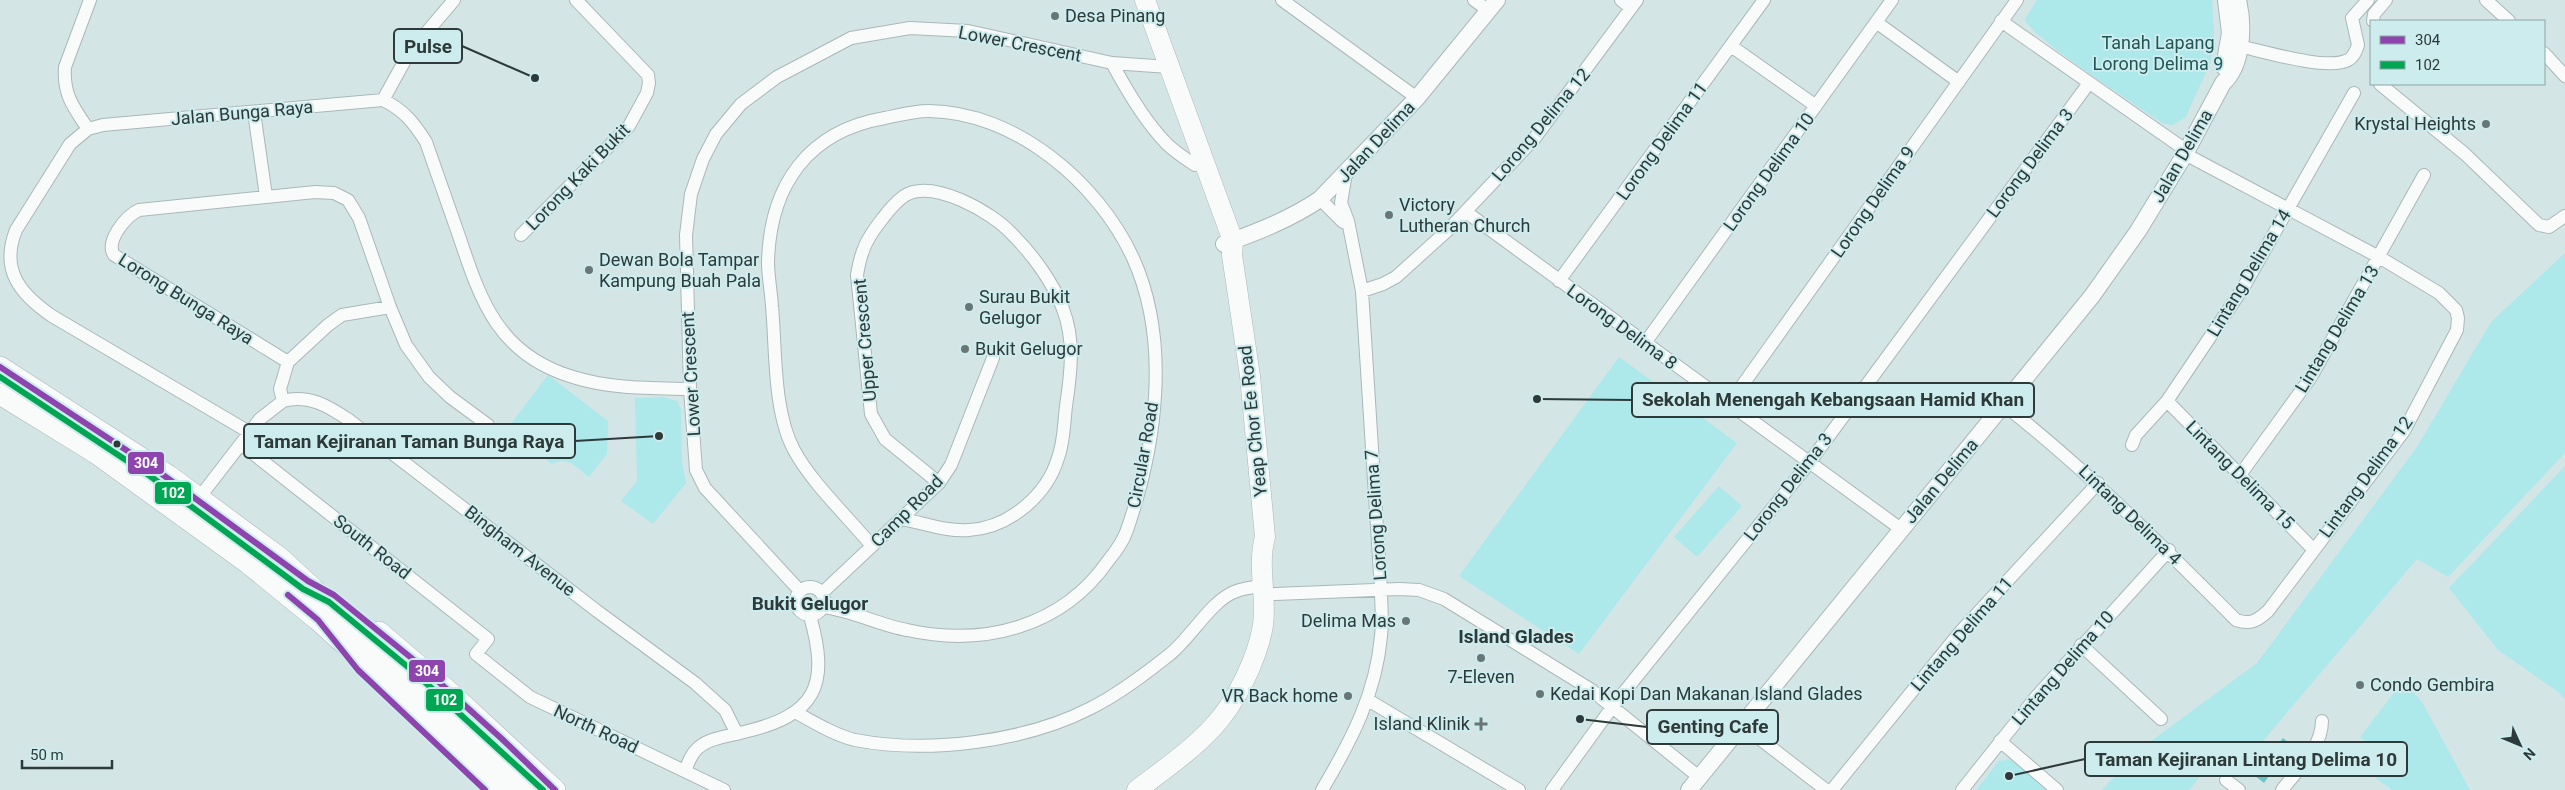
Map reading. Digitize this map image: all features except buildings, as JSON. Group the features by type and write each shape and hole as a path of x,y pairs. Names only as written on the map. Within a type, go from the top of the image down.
{"highway":[{"path":"0,367 99,429 199,498 306,580 399,680 506,790"},
{"path":"0,394 96,453 248,563 318,620 399,680 531,790"},
{"path":"306,580 331,593 379,632 447,690 555,790"},
{"path":"318,620 358,670 485,790"}],"main road":[{"name":"Yeap Chor Ee Road","path":"1133,0 1164,68 1230,247 1238,283 1250,376 1265,538 1261,553 1269,590"},
{"name":"Yeap Chor Ee Road","path":"1144,0 1195,165 1230,247"},
{"path":"1137,790 1208,732 1231,701 1249,669 1258,646 1269,590"},
{"path":"1150,790 1204,747 1240,706 1259,669 1271,634 1269,590"}],"street":[{"path":"90,0 65,67 64,77 65,92 88,129 70,144 16,230 10,244 9,256 17,284 36,305 52,316 249,432"},
{"path":"454,0 409,53 384,100 399,108 412,120 426,142 479,296 512,342 534,361 574,378 623,386 690,389"},
{"name":"Lorong Kaki Bukit","path":"522,235 630,126 647,93 648,75 576,0"},
{"path":"1282,0 1417,98"},
{"path":"1474,0 1493,6"},
{"path":"1620,0 1634,4"},
{"name":"Lorong Delima 11","path":"1559,281 1764,0"},
{"name":"Lorong Delima 10","path":"1645,343 1892,0"},
{"name":"Lorong Delima 9","path":"1729,404 2017,0"},
{"name":"Jalan Delima","path":"2223,83 2222,74 2230,33 2226,0"},
{"name":"Jalan Delima","path":"1694,784 2092,296 2138,231 2186,153 2223,83 2230,77 2239,46 2241,23 2238,0"},
{"path":"2239,46 2300,61 2337,63 2352,57 2358,44 2352,18 2368,0"},
{"path":"2373,20 2374,14 2386,0"},
{"path":"2486,0 2508,20"},
{"name":"Lorong Delima 12","path":"1362,290 1383,284 1396,277 1466,212 1547,124 1634,4"},
{"name":"Jalan Delima","path":"1230,247 1320,199 1417,98 1493,6"},
{"path":"1876,22 1958,82"},
{"path":"2002,22 2186,153 2379,257"},
{"name":"Lower Crescent","path":"800,591 705,488 696,470 690,389 686,235 692,194 703,159 716,134 741,104 777,77 851,38 910,28 968,31 1112,64 1164,68"},
{"path":"1731,46 1816,106"},
{"path":"2545,54 2565,76"},
{"path":"1112,64 1126,89 1159,135 1168,145 1195,165"},
{"name":"Lorong Delima 3","path":"1552,790 1612,706 1809,463 2090,83"},
{"path":"2381,85 2465,154 2539,225 2549,227 2565,216"},
{"name":"Lintang Delima 14","path":"2132,445 2136,434 2167,401 2243,288 2354,93"},
{"name":"Jalan Bunga Raya","path":"88,129 384,100"},
{"name":"Circular Road","path":"823,607 892,627 929,634 968,636 994,634 1021,628 1058,609 1080,594 1096,577 1124,539 1138,500 1153,420 1156,357 1146,294 1133,258 1113,224 1063,167 1026,140 1012,133 957,114 927,111 887,118 848,127 832,136 808,153 797,167 779,201 774,220 768,264 780,404 787,433 802,464 872,546"},
{"path":"254,112 266,196"},
{"name":"Lorong Delima 7","path":"1322,790 1358,725 1368,700 1376,673 1382,635 1381,590 1362,290 1341,203 1346,173"},
{"name":"Lintang Delima 13","path":"2240,475 2311,377 2424,175"},
{"name":"Upper Crescent","path":"902,519 957,530 971,530 1010,518 1026,506 1042,489 1059,457 1072,358 1069,329 1063,308 1044,275 1012,233 991,216 947,194 922,190 905,195 880,222 861,253 858,275 871,414 885,438 939,483"},
{"name":"Lorong Bunga Raya","path":"288,362 118,258 112,251 113,239 128,218 139,210 266,196 334,193 348,200 359,218 390,308 406,345 429,377 450,397 488,425"},
{"name":"Lorong Delima 7","path":"1320,199 1338,215 1348,230"},
{"name":"Lorong Delima 8","path":"1466,212 1901,529"},
{"name":"Lintang Delima 12","path":"2254,622 2268,611 2404,431 2457,330 2458,318 2450,302 2379,257"},
{"path":"199,498 249,432 266,413 283,402 280,390 288,362 336,318 390,308"},
{"name":"Camp Road","path":"822,594 939,483 951,465 993,358"},
{"name":"Bingham Avenue","path":"283,402 292,399 313,400 349,420 597,611 715,699 725,710 737,734"},
{"name":"Lintang Delima 15","path":"2167,401 2313,549"},
{"name":"Lintang Delima 4","path":"2004,405 2061,450 2098,483 2169,550 2236,620 2245,623 2254,622"},
{"name":"South Road","path":"241,444 488,639 476,654"},
{"name":"Lintang Delima 11","path":"1832,790 1961,631 2098,483"},
{"name":"Lintang Delima 10","path":"1962,790 2000,741 2081,645 2169,550"},
{"path":"814,588 822,594 823,607 818,613 810,616 802,614 796,607 796,598 800,591 814,588"},
{"path":"797,713 824,728 854,740 915,745 995,738 1061,722 1117,693 1172,654 1217,604 1231,593 1269,590 1418,590 1444,599 1590,689 1612,706 1694,784"},
{"path":"685,771 690,758 697,748 708,742 766,727 797,713 814,687 818,674 817,641 810,616"},
{"path":"2081,645 2161,719"},
{"name":"North Road","path":"476,654 530,697 724,790"},
{"path":"1368,700 1519,790"},
{"path":"2282,790 2314,748 2322,731 2322,721"},
{"path":"1742,725 1826,790"},
{"path":"2000,741 2057,790"},
{"path":"2226,780 2239,790"}],"green space":[{"name":"Tanah Lapang Lorong Delima 9","path":"2037,0 2212,0 2214,34 2210,64 2185,118 2172,125 2164,124 2088,73 2045,41 2031,28 2025,19"},
{"path":"2565,253 2565,453 2448,577 2417,559 2263,741 2223,766 2203,773 2189,790 2102,790 2139,750 2257,663 2417,447 2491,322"},
{"path":"1619,357 1737,443 1579,654 1459,576"},
{"path":"548,375 608,421 607,454 589,477 567,462 562,461 552,464 507,429"},
{"path":"664,397 677,401 681,409 682,462 686,483 653,524 621,501 637,481 635,398"},
{"path":"2565,466 2565,699 2557,691 2498,650 2449,588"},
{"path":"1719,486 1742,506 1697,557 1674,537"},
{"path":"2403,681 2422,702 2470,790 2392,790 2373,776 2386,759 2360,737"},
{"path":"2012,759 2046,790 1976,790 1999,761"}],"shaded area":[{"path":"2283,738 2294,747 2280,765 2275,762 2266,773 2269,776 2264,783 2250,772 2255,764 2259,767"}],"transit line":[{"name":"304","path":"0,367 155,469 308,581 334,595 420,665 555,790"},
{"name":"102","path":"0,377 150,476 303,589 329,602 414,672 543,790"},
{"name":"304","path":"288,595 318,620 358,670 485,790"}],"place":[{"name":"Desa Pinang","path":"1055,16"},
{"name":"Pulse","path":"535,78"},
{"name":"Krystal Heights","path":"2486,124"},
{"name":"Victory Lutheran Church","path":"1389,215"},
{"name":"Dewan Bola Tampar Kampung Buah Pala","path":"589,270"},
{"name":"Surau Bukit Gelugor","path":"969,307"},
{"name":"Bukit Gelugor","path":"965,349"},
{"name":"Sekolah Menengah Kebangsaan Hamid Khan","path":"1537,399"},
{"name":"Taman Kejiranan Taman Bunga Raya","path":"659,436"},
{"name":"Delima Mas","path":"1406,621"},
{"name":"7-Eleven","path":"1481,658"},
{"name":"Condo Gembira","path":"2360,685"},
{"name":"Kedai Kopi Dan Makanan Island Glades","path":"1540,694"},
{"name":"VR Back home","path":"1348,696"},
{"name":"Genting Cafe","path":"1580,719"},
{"name":"Island Klinik","path":"1481,724"},
{"name":"Taman Kejiranan Lintang Delima 10","path":"2009,776"}],"district":[{"name":"Bukit Gelugor","path":"810,603"},
{"name":"Island Glades","path":"1516,636"}]}
